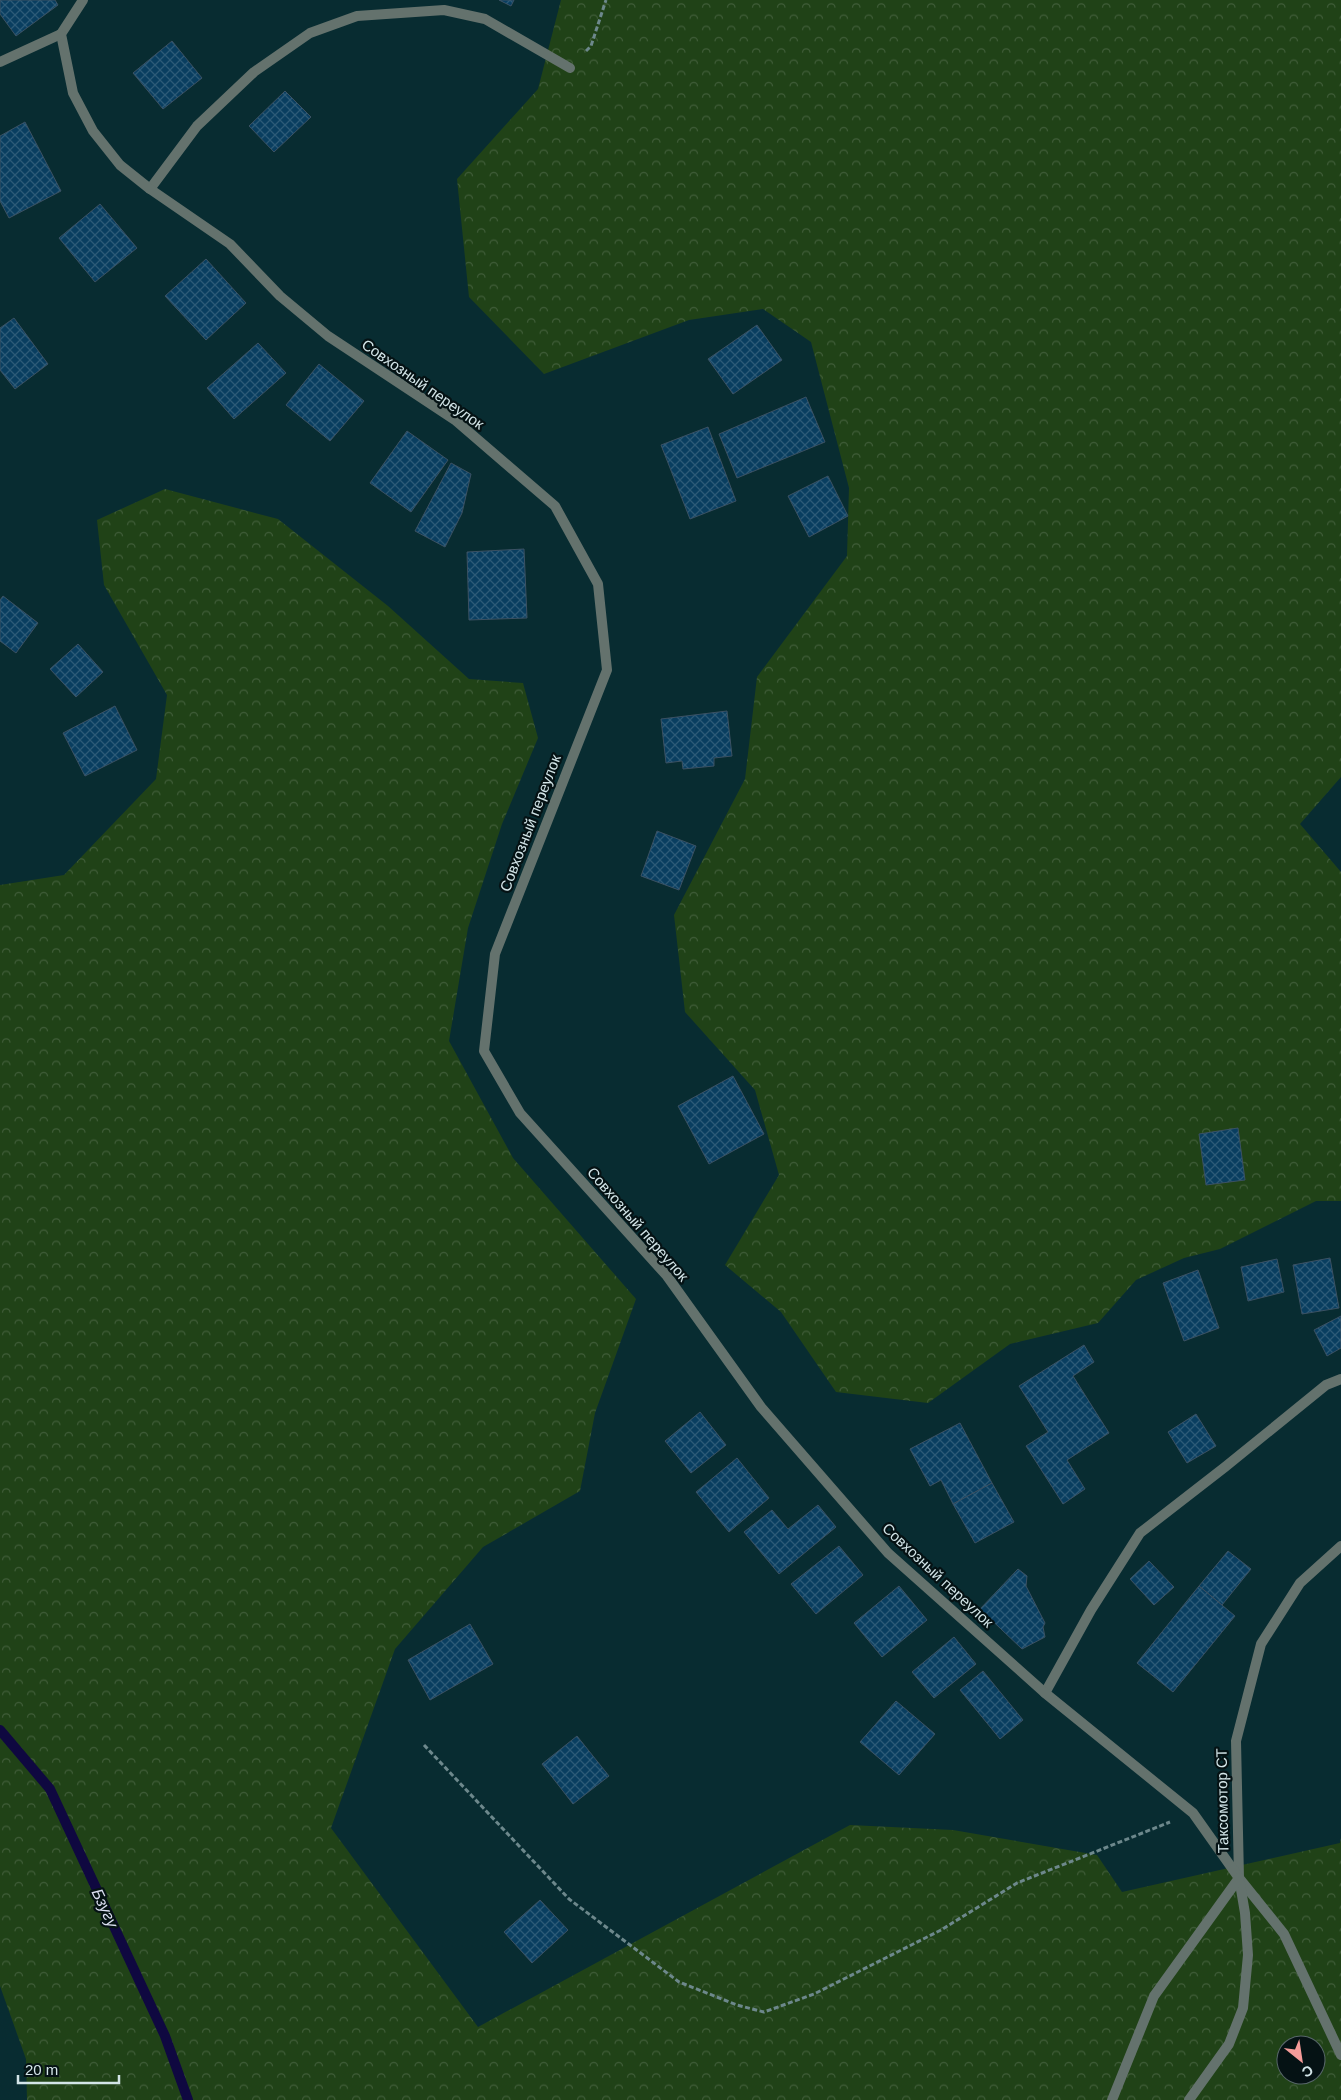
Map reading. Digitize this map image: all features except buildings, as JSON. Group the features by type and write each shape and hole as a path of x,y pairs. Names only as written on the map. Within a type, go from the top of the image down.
{"street":[{"path":"0,62 61,34 83,0"},
{"path":"150,188 197,126 254,72 310,33 357,16 444,10 485,19 570,68"},
{"name":"Совхозный переулок","path":"61,34 73,94 93,131 120,165 230,244 280,296 328,336 455,420 555,506 598,584 607,670 495,954 484,1051 520,1113 667,1276 761,1407 888,1553 1045,1693 1194,1813 1239,1878 1284,1934 1341,2055"},
{"path":"1045,1693 1090,1610 1140,1532 1225,1467 1326,1385 1341,1379"},
{"name":"Таксомотор СТ","path":"1190,2100 1229,2044 1243,2008 1248,1955 1245,1913 1239,1878 1236,1741 1261,1644 1300,1583 1341,1546"},
{"path":"1112,2100 1154,1996 1239,1878"}],"path":[{"path":"570,68 591,46 606,0"},
{"path":"424,1744 568,1899 679,1982 737,2005 764,2012 814,1994 941,1930 1017,1883 1194,1813"}],"green space":[{"path":"561,0 1341,0 1341,777 1300,824 1341,872 1341,1201 1316,1201 1220,1249 1184,1258 1136,1280 1098,1323 1010,1344 928,1403 836,1392 781,1312 725,1265 779,1175 755,1090 685,1012 674,915 745,779 757,677 847,556 849,488 811,342 763,309 689,320 544,374 469,297 457,179 538,89"},
{"path":"165,489 278,519 388,606 469,679 523,683 538,738 502,824 468,928 449,1041 513,1158 636,1299 595,1413 580,1491 483,1547 395,1649 331,1828 478,2027 850,1825 953,1830 1097,1855 1122,1892 1340,1843 1341,1838 1341,2100 27,2100 26,2059 0,1986 0,885 64,875 156,779 167,695 104,585 97,520"}],"waterway":[{"name":"Бзугу","path":"0,1730 50,1789 165,2036 188,2100"}]}
